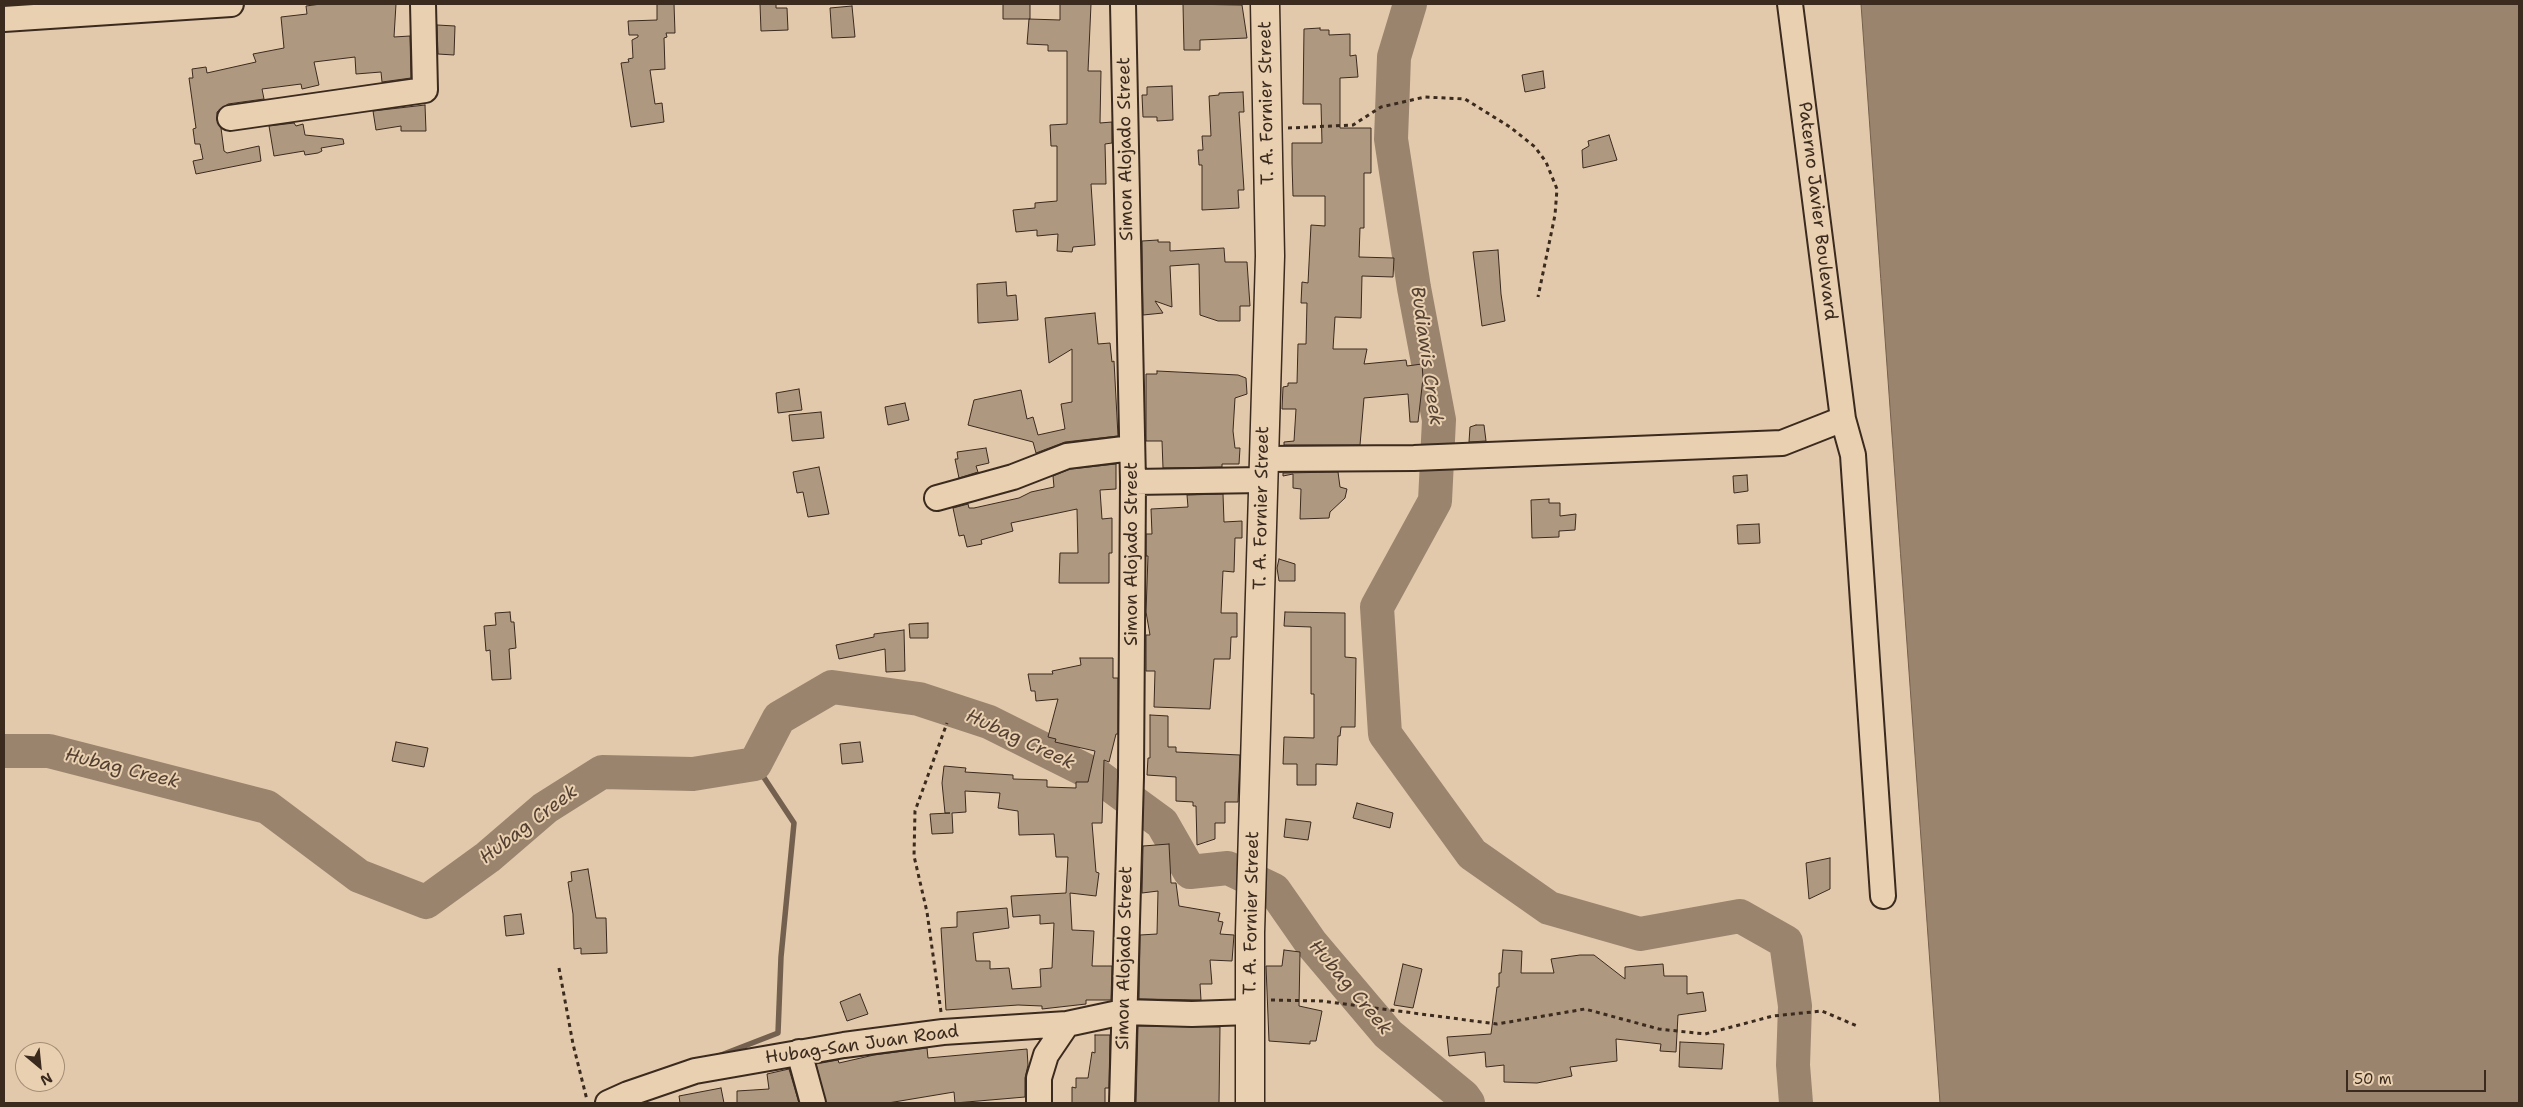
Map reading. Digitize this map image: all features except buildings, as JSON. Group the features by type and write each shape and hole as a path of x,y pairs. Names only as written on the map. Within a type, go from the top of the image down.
{"main road":[{"name":"T. A. Fornier Street","path":"1250,1103 1250,932 1270,256 1265,4"}],"street":[{"path":"4,18 231,4"},
{"path":"230,118 425,90 423,4"},
{"name":"Simon Alojado Street","path":"1122,1103 1128,808 1131,777 1133,482 1123,4"},
{"name":"Paterno Javier Boulevard","path":"1790,4 1842,419 1853,456 1883,896"},
{"path":"1133,482 1263,469 1461,455 1782,443 1842,419"},
{"path":"937,498 1013,477 1067,456 1132,448"},
{"name":"Hubag-San Juan Road","path":"608,1103 628,1094 695,1071 799,1052 944,1032 1066,1024 1123,1012 1192,1014 1250,1005"},
{"path":"1039,1103 1040,1078 1046,1055 1066,1024"},
{"path":"799,1052 813,1103"}],"path":[{"path":"1268,129 1353,125 1381,107 1424,97 1465,98 1535,147 1546,162 1557,189 1555,215 1538,297"},
{"path":"944,1032 927,912 914,856 915,811 947,723"},
{"path":"559,968 573,1044 588,1103"},
{"path":"1250,1005 1322,1001 1497,1024 1585,1009 1659,1029 1705,1034 1773,1016 1822,1011 1857,1026"}],"shaded area":[{"path":"1861,4 2519,4 2519,1103 1940,1103"}],"waterway":[{"name":"Budiawis Creek","path":"1410,4 1394,57 1391,139 1414,288 1439,420 1435,501 1377,607 1385,734 1472,854 1549,908 1640,934 1740,916 1786,942 1795,1006 1793,1065 1796,1103"},
{"name":"Hubag Creek","path":"4,751 49,751 267,807 359,876 426,902 488,857 545,808 602,772 693,774 755,764 779,718 832,687 919,699 989,722 1099,777 1162,823 1190,872 1228,868 1274,890 1311,943 1388,1034 1463,1096 1468,1103"},
{"path":"716,1057 778,1033 781,957 794,823 755,764"}]}
